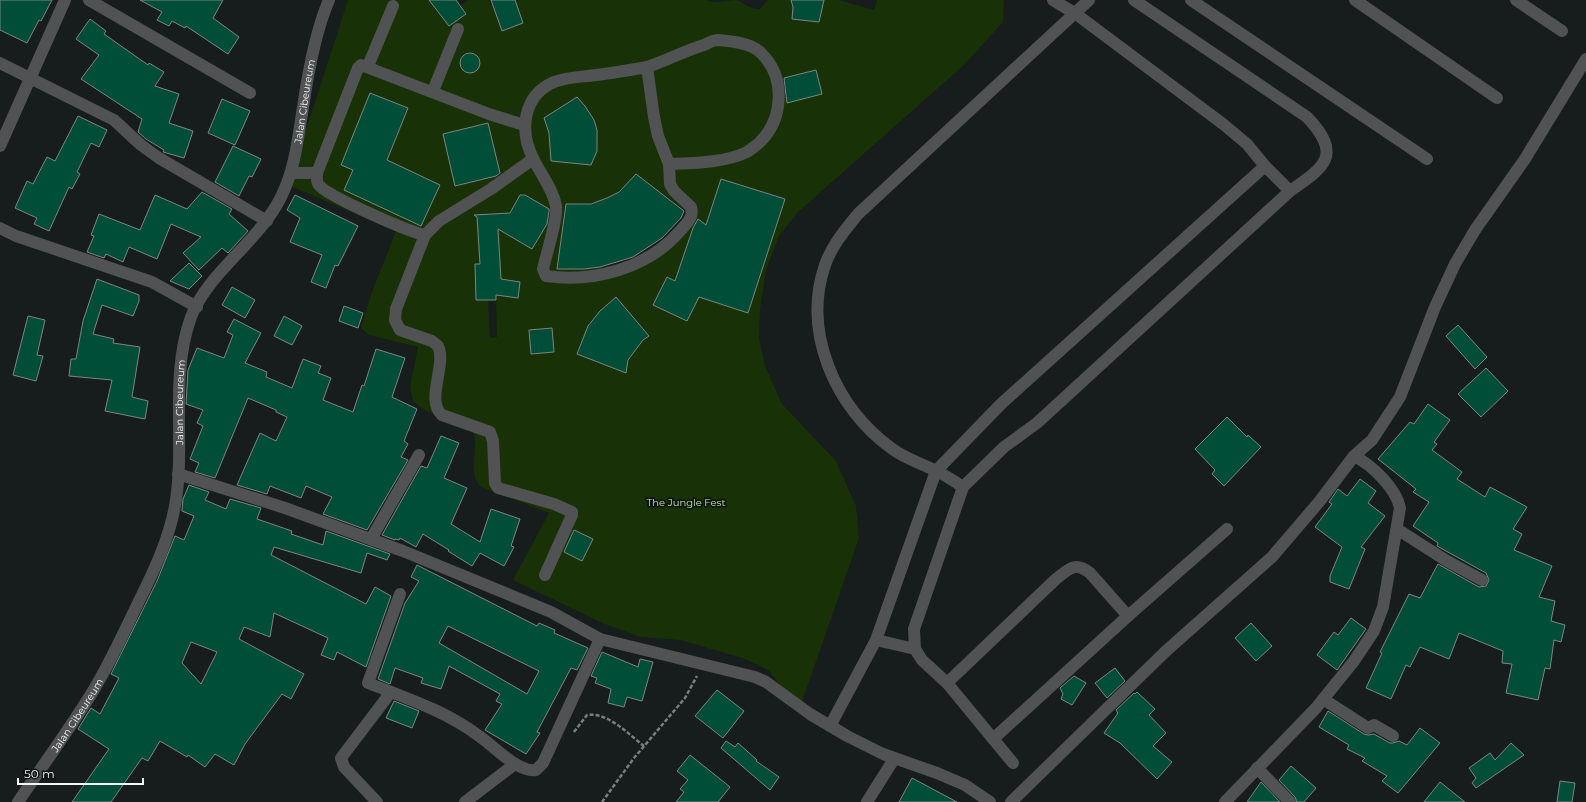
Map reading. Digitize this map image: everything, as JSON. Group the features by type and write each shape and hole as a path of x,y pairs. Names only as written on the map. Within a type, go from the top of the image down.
{"street":[{"path":"0,146 64,0"},
{"path":"89,0 250,93"},
{"name":"Jalan Cibeureum","path":"18,802 88,699 116,649 154,570 170,528 175,505 178,474 181,366 191,318 197,306 226,267 268,221 281,198 292,173 306,86 329,0"},
{"path":"1053,0 1076,14 1223,124 1247,144 1265,166 1290,191"},
{"path":"963,487 936,471 906,458 892,449 874,434 847,402 826,365 818,322 817,300 825,264 834,246 858,214 1076,14 1089,0"},
{"path":"1013,763 947,683 922,660 915,648 914,629 963,487 1004,447 1037,424 1290,191 1324,166 1327,159 1327,147 1324,138 1308,117 1134,0"},
{"path":"1191,0 1428,159"},
{"path":"1355,0 1497,98"},
{"path":"1516,0 1562,31"},
{"path":"368,66 393,6"},
{"path":"433,91 458,29"},
{"path":"647,67 655,124 669,164 671,188 691,207 691,218 672,240 638,263 617,271 592,277 546,276 543,269 556,206 546,179 533,159 524,125 529,104 541,89 555,82 578,76 647,67 716,40 747,45 761,52 772,67 777,80 780,98 778,112 773,124 762,139 748,152 713,161 669,164"},
{"path":"1011,802 1166,651 1272,557 1319,502 1354,456 1372,440 1400,397 1435,307 1455,264 1475,230 1525,159 1586,59"},
{"path":"0,62 114,120 141,145 159,158 268,221"},
{"path":"424,235 353,205 318,185 317,173 358,68 362,65 368,66 524,125"},
{"path":"533,159 491,189 439,220 424,235 396,309 397,325 400,330 432,341 438,346 441,355 436,391 437,409 442,415 490,432 495,483 498,488 554,504 572,512 545,575"},
{"path":"830,726 876,640 936,471 1001,404 1265,166"},
{"path":"292,173 317,173"},
{"path":"0,228 16,236 152,282 197,306"},
{"path":"371,539 419,455"},
{"path":"1225,802 1323,699 1354,661 1374,631 1380,617 1400,508 1396,496 1378,475 1354,456"},
{"path":"178,474 285,508 371,539 551,612 600,639 755,677 766,682 810,714 830,726 894,759 937,773 965,785 990,802"},
{"path":"993,740 1128,616 1227,528"},
{"path":"1397,529 1446,561 1482,580"},
{"path":"947,683 1056,579 1076,567 1083,567 1090,573 1128,616"},
{"path":"400,594 368,683 431,707 478,734 515,764 531,771 536,770 543,763 600,639"},
{"path":"876,640 915,648"},
{"path":"377,802 344,767 341,758 391,692"},
{"path":"1323,699 1368,728 1374,725 1394,736"},
{"path":"867,802 894,759"},
{"path":"465,802 515,764"},
{"path":"1257,768 1290,802"}],"path":[{"path":"602,802 644,746 685,698 703,665"},
{"path":"573,733 587,715 594,714 603,716 644,746"}],"green space":[{"name":"The Jungle Fest","path":"348,0 429,0 449,26 466,14 460,6 468,0 489,0 495,8 503,10 510,8 515,0 707,0 718,2 736,0 752,8 760,9 768,0 791,0 793,7 793,19 818,22 824,0 839,0 874,10 877,0 1004,0 1003,22 964,65 797,213 779,236 766,270 760,309 759,339 765,366 782,404 836,461 856,506 859,538 802,702 789,696 768,670 745,659 681,640 641,637 602,623 513,580 549,513 481,487 476,480 474,472 475,443 471,428 424,410 413,401 410,387 418,347 369,335 361,328 372,292 396,231 288,185","holes":["518,10 523,23 502,31 498,17","469,52 474,53 480,59 479,68 471,73 463,70 460,61 465,54","816,70 822,94 787,103 780,79","371,93 408,108 387,160 440,185 421,226 344,190 353,170 341,164","577,97 589,113 596,129 597,146 592,165 552,161 549,133 545,118","488,123 500,175 456,186 443,134","636,174 690,214 661,243 646,253 631,260 598,268 557,269 565,204 597,202 620,190","721,179 785,199 748,313 708,300 712,287 677,276 690,235 701,239","522,193 553,212 532,249 513,238 520,226 507,218","497,214 500,258 480,260 477,215","495,264 497,337 490,338 488,300 476,300 475,265","667,277 701,293 687,321 653,305","504,280 520,282 518,298 502,296","616,298 649,336 640,343 634,352 626,372 577,353 597,316","552,328 554,352 531,354 529,330"]}],"building":[{"path":"0,0 52,0 27,43 0,30"},
{"path":"140,0 223,0 213,18 239,37 228,54 186,26 185,28 172,21 169,26 157,20 162,12"},
{"path":"429,0 456,0 466,14 449,26"},
{"path":"491,0 515,0 523,23 502,31"},
{"path":"791,0 824,0 819,22 792,19 793,7"},
{"path":"90,19 106,31 104,34 148,65 149,63 164,72 155,86 179,94 169,123 193,131 184,158 163,152 164,150 146,139 138,132 142,119 81,79 99,55 76,39"},
{"path":"470,53 477,56 480,63 477,70 470,73 463,70 460,63 463,56"},
{"path":"816,70 822,94 787,103 784,78"},
{"path":"370,93 408,108 387,160 440,185 421,226 344,190 353,170 341,165"},
{"path":"577,97 594,120 597,130 597,151 591,165 551,161 549,133 544,118"},
{"path":"222,99 250,111 235,145 208,133"},
{"path":"78,116 107,130 99,147 91,143 77,172 80,174 72,189 69,187 49,231 34,224 37,218 15,208 27,181 33,184 47,157 55,161"},
{"path":"488,123 500,173 496,176 455,186 443,134"},
{"path":"233,146 261,159 252,177 249,176 239,196 215,182"},
{"path":"636,174 684,211 681,218 662,238 633,257 600,267 584,269 557,269 566,204 591,204 607,198 619,192"},
{"path":"721,179 785,199 748,313 699,297 687,321 653,305 667,277 675,281 693,228 698,219 706,225"},
{"path":"202,192 232,209 229,214 248,231 228,253 222,248 199,270 183,253 201,237 171,224 157,259 129,247 123,262 106,254 104,258 87,252 94,236 91,235 99,214 140,230 155,195 187,209"},
{"path":"295,195 358,226 338,266 335,265 326,288 311,282 322,255 290,242 300,218 287,210"},
{"path":"520,195 525,195 549,209 549,211 547,224 532,249 498,229 501,279 520,282 518,298 496,295 496,300 476,300 475,264 480,264 477,217 474,215 510,213"},
{"path":"189,263 202,276 189,289 170,281"},
{"path":"97,279 139,295 139,301 133,316 102,305 93,334 114,339 113,343 140,347 132,397 148,401 145,419 105,411 112,380 69,376 71,359 76,359 83,321"},
{"path":"232,287 255,300 245,318 222,305"},
{"path":"616,297 649,336 643,340 628,360 626,373 577,354 588,326 600,311"},
{"path":"344,306 363,313 358,328 339,321"},
{"path":"28,316 45,320 37,355 43,356 36,381 13,375"},
{"path":"284,316 302,326 292,345 274,336"},
{"path":"234,319 261,333 245,363 267,372 266,377 292,388 303,359 321,366 318,373 331,378 323,400 353,412 362,385 364,386 376,349 405,358 392,397 417,409 404,441 408,444 401,457 408,460 367,530 323,514 332,497 306,486 301,498 270,486 267,494 237,485 260,433 276,441 287,417 276,412 276,410 248,398 215,478 195,472 199,463 190,459 203,426 197,423 203,410 186,404 188,370 197,348 224,358 233,335 227,332"},
{"path":"1458,325 1487,357 1475,369 1446,336"},
{"path":"552,328 554,352 531,354 529,330"},
{"path":"1486,368 1508,391 1481,417 1458,394"},
{"path":"1428,404 1450,420 1434,442 1437,444 1432,450 1462,472 1457,479 1485,497 1490,487 1527,507 1513,529 1522,534 1514,550 1552,566 1539,597 1555,601 1551,621 1565,625 1561,642 1554,640 1550,669 1545,668 1538,700 1506,693 1512,664 1502,663 1503,651 1459,633 1449,659 1420,647 1410,667 1406,665 1391,699 1366,688 1382,653 1380,652 1409,594 1420,598 1438,564 1479,587 1486,586 1489,580 1486,573 1437,546 1438,543 1413,526 1429,502 1413,492 1416,489 1378,459 1410,422 1414,424"},
{"path":"1227,417 1247,437 1248,435 1261,447 1224,486 1212,474 1215,470 1195,449"},
{"path":"441,436 459,443 444,478 467,488 451,524 480,542 491,509 520,519 511,546 514,547 504,566 480,553 472,566 423,534 416,547 400,538 399,540 395,540 382,535 421,466 427,468"},
{"path":"1360,479 1376,491 1368,503 1385,516 1361,547 1365,549 1349,589 1330,582 1330,576 1342,547 1315,527 1332,504 1329,502 1338,489 1347,496"},
{"path":"189,485 209,492 205,500 226,509 230,499 261,508 257,519 292,531 291,534 323,545 326,531 390,554 387,560 367,553 361,573 274,547 271,555 366,604 375,587 391,596 366,667 337,652 334,660 321,655 328,638 274,613 270,637 244,627 239,639 304,674 291,699 282,694 245,744 234,765 215,754 205,767 188,755 187,757 160,741 148,761 142,758 111,802 72,802 109,749 78,729 91,708 100,714 119,678 111,674 157,581 175,536 184,540 194,516 182,511 183,499","holes":["191,642 217,652 201,684 182,663"]},
{"path":"574,530 593,539 582,561 564,552"},
{"path":"417,565 537,626 539,623 555,630 554,633 588,648 577,670 571,668 537,732 540,733 526,754 485,730 502,704 496,701 500,694 449,666 441,689 421,683 423,678 395,668 390,684 378,679 405,603 419,581 411,577","holes":["448,626 539,671 527,694 439,643"]},
{"path":"1351,618 1366,629 1337,670 1317,655 1334,632 1338,635"},
{"path":"1251,623 1272,646 1256,661 1235,638"},
{"path":"602,652 638,667 640,659 653,662 642,701 627,697 624,707 608,703 611,689 595,683 597,678 591,676"},
{"path":"1115,668 1125,681 1107,698 1095,683"},
{"path":"1074,676 1086,683 1072,705 1061,699 1063,694 1060,688"},
{"path":"717,690 744,711 723,738 695,716"},
{"path":"1137,692 1155,709 1149,715 1166,733 1153,746 1172,762 1157,779 1120,743 1104,733 1118,713 1116,710"},
{"path":"394,701 419,711 412,728 386,718"},
{"path":"1328,711 1364,734 1374,734 1390,743 1399,741 1407,745 1420,728 1440,743 1398,793 1382,781 1387,776 1362,761 1365,758 1347,749 1349,745 1319,727"},
{"path":"726,741 735,747 738,743 757,760 756,761 779,777 770,790 721,748"},
{"path":"1511,743 1524,755 1476,788 1472,783 1476,778 1469,768 1490,753 1495,760"},
{"path":"690,755 730,787 718,802 676,802 684,792 680,789 688,780 677,771"},
{"path":"1291,766 1316,788 1304,802 1297,802 1295,797 1279,780"},
{"path":"912,778 957,802 899,802"},
{"path":"1560,781 1575,783 1572,802 1557,802"},
{"path":"1261,782 1280,802 1247,802"},
{"path":"1440,782 1465,802 1424,802"}]}
